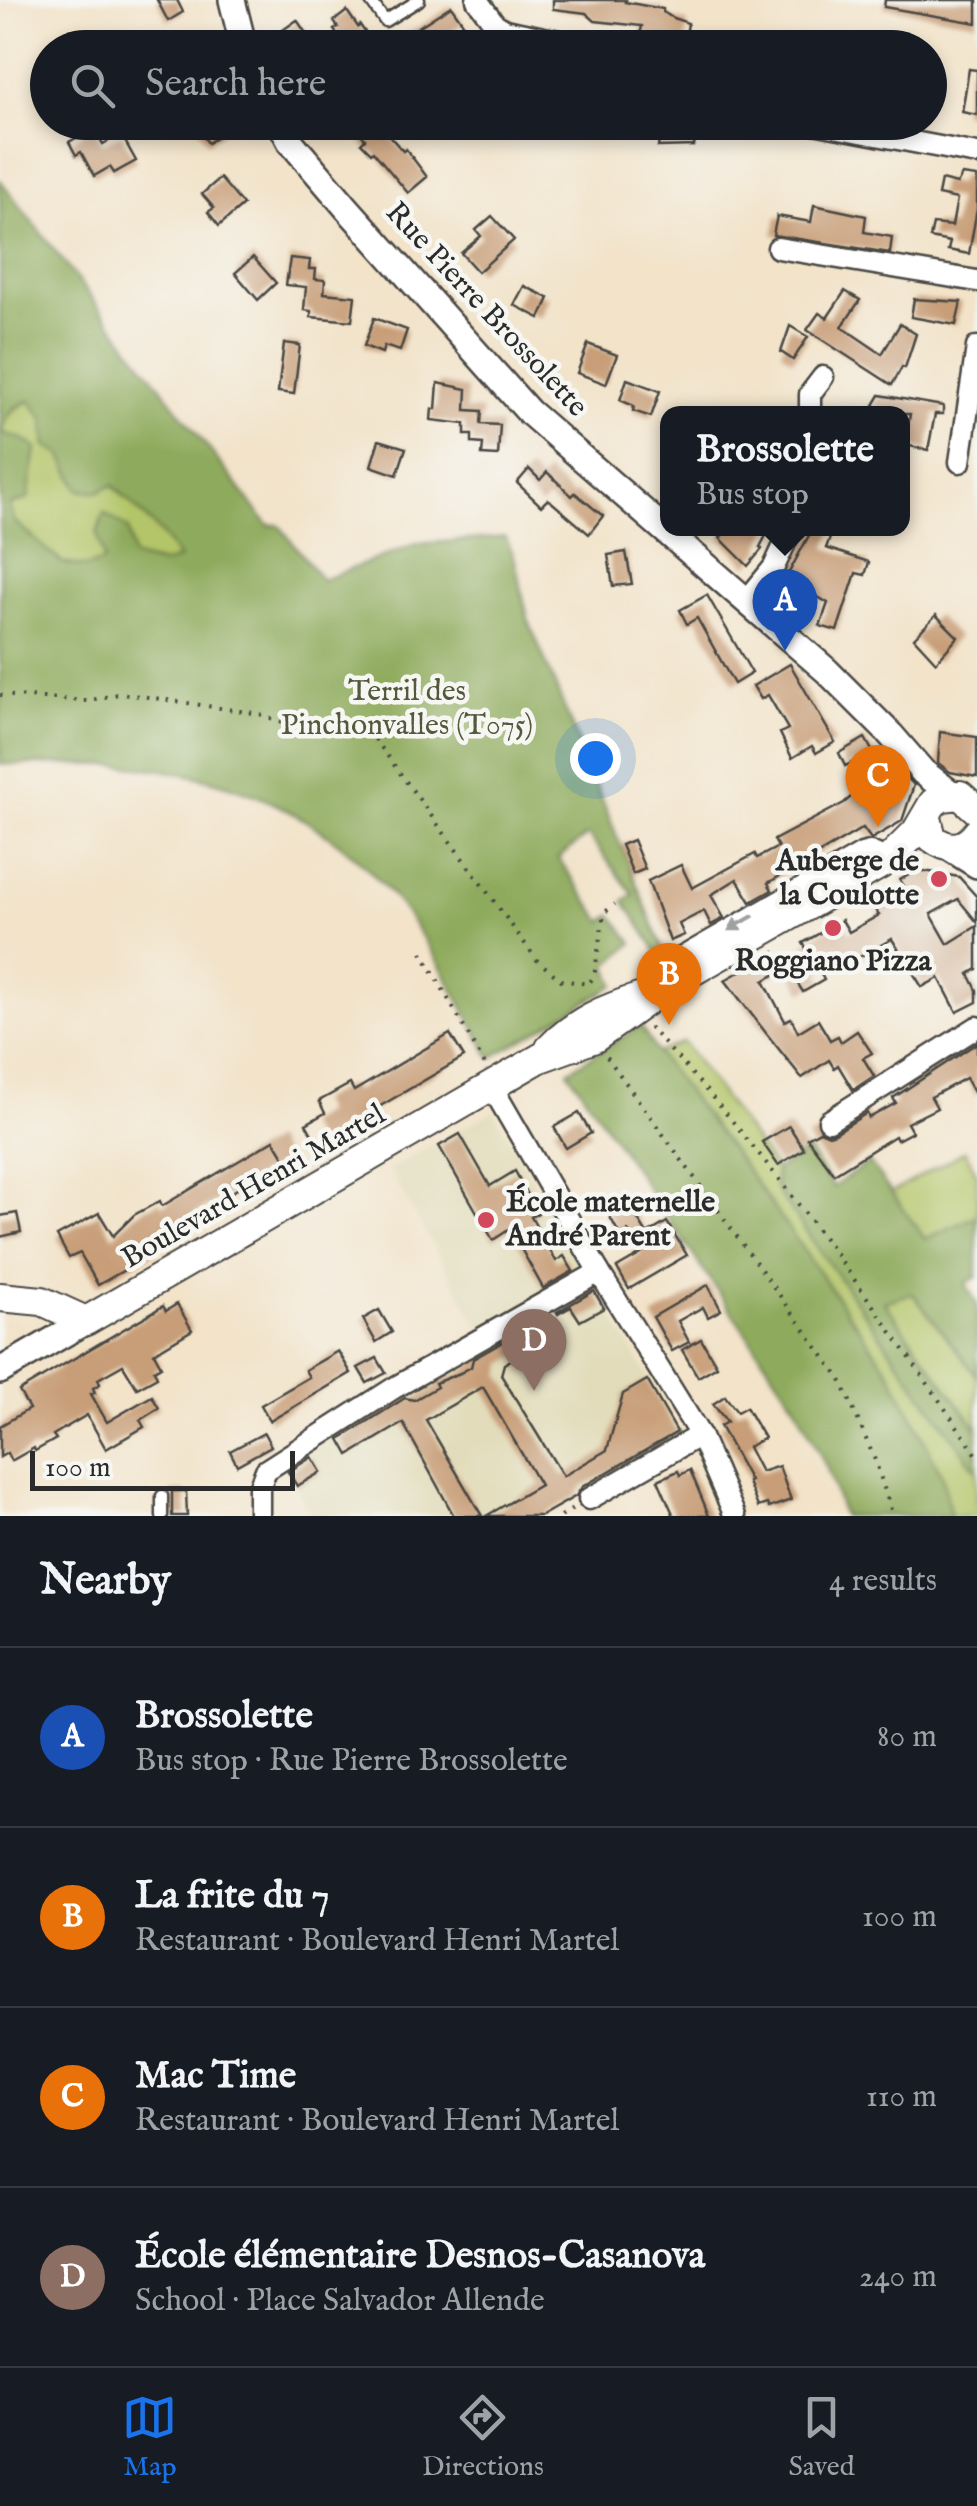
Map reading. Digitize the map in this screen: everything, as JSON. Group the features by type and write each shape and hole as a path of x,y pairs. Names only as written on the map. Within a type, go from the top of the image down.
{"main road":[{"path":"945,847 932,838 955,803"},
{"name":"Boulevard Henri Martel","path":"86,1321 494,1086 540,1058 583,1020 669,985 888,860 955,803"},
{"name":"Boulevard Henri Martel","path":"888,860 961,847 977,834"},
{"path":"0,1297 42,1301 86,1321"}],"street":[{"path":"232,0 240,30"},
{"path":"477,0 495,24 505,30"},
{"name":"Rue Pierre Brossolette","path":"289,140 529,412 660,525"},
{"path":"903,140 977,154"},
{"path":"778,248 977,281"},
{"path":"960,462 977,347"},
{"path":"810,406 810,394 822,378"},
{"name":"Rue Pierre Brossolette","path":"673,536 827,671 955,803"},
{"path":"747,600 774,567 788,536"},
{"path":"945,847 977,866"},
{"path":"829,1120 977,1027"},
{"path":"494,1086 599,1272 700,1434 736,1516"},
{"path":"259,1516 259,1488 266,1470 394,1388 599,1272"},
{"name":"Boulevard Henri Martel","path":"0,1371 86,1321"},
{"path":"588,1500 700,1434"}],"lane":[{"path":"370,0 385,20 419,0"},
{"path":"162,1496 162,1516"}],"path":[{"path":"0,695 87,701 118,694 158,698 260,714 305,731 364,724 537,960 561,980 588,984 594,978 604,913 615,904"},
{"path":"422,952 494,1086"},
{"path":"644,1022 730,1117 832,1246 977,1455"},
{"path":"602,1051 841,1380 875,1460 892,1516"}],"shaded area":[{"path":"493,1111 682,1436 543,1516 312,1516 282,1465 491,1346 389,1170"}],"green space":[{"name":"Terril des Pinchonvalles (T075)","path":"0,180 268,525 279,525 322,580 416,544 505,537 514,556 528,619 666,956 661,958 624,901 633,894 588,835 558,858 603,922 612,915 633,943 608,965 615,985 491,1058 410,918 370,871 312,825 248,792 176,773 121,766 0,764","holes":["30,401 44,419 46,446 61,454 79,490 98,492 113,485 161,533 179,559 162,564 133,557 128,529 104,513 97,533 104,561 86,567 62,563 14,521 10,505 28,499 36,448 3,433 5,422 19,406"]},
{"path":"30,401 44,419 46,446 61,454 79,490 113,485 161,533 180,559 162,564 133,557 86,567 62,563 14,521 9,504 32,465 36,448 3,433 11,413"},
{"path":"641,1026 891,1374 942,1476 951,1516 843,1516 827,1468 795,1405 568,1071"},
{"path":"683,1042 776,1170 775,1188 977,1471 977,1516 951,1516 929,1449 877,1356 657,1053"},
{"path":"808,1150 833,1187 869,1162 925,1239 977,1216 977,1277 966,1283 977,1305 977,1376 912,1293 884,1302 977,1429 977,1471 775,1188 776,1170"},
{"path":"965,1151 977,1174 977,1216 925,1239 891,1193"},
{"path":"912,1293 977,1376 977,1429 884,1302"}],"building":[{"path":"157,0 177,0 183,12 168,21"},
{"path":"553,0 626,0 663,9 688,23 687,30 641,30 642,26 595,21 586,13 553,9"},
{"path":"885,0 977,0 977,23 884,7"},
{"path":"451,6 463,23 453,30 414,30"},
{"path":"347,11 363,30 334,30 338,27 334,21"},
{"path":"297,20 304,30 283,30"},
{"path":"969,69 977,70 977,115 962,112"},
{"path":"101,140 103,144 124,140 136,161 114,173 110,167 94,176 81,152 76,155 69,142"},
{"path":"393,140 403,151 406,149 427,177 408,193 373,151 361,143"},
{"path":"659,140 695,140 694,146 658,147"},
{"path":"962,175 977,177 977,209 969,254 948,250 950,242 930,238 933,224 952,226 957,199 938,195 941,180 957,184"},
{"path":"220,178 243,205 219,226 208,212 214,208 202,194"},
{"path":"814,205 866,216 864,232 892,237 890,253 773,235 777,216 811,222"},
{"path":"492,216 514,240 478,272 461,253 481,236 476,230"},
{"path":"253,257 276,283 258,300 235,273"},
{"path":"290,258 310,260 309,269 316,269 315,279 325,280 324,293 355,296 352,321 311,317 311,311 304,310 306,287 286,285"},
{"path":"524,286 549,298 540,318 514,305"},
{"path":"845,291 860,300 842,327 882,354 900,324 916,334 905,368 892,385 807,330 819,313 827,318"},
{"path":"914,299 961,302 956,325 911,317"},
{"path":"374,318 407,330 400,351 384,346 382,353 364,346"},
{"path":"790,326 808,337 793,360 781,352"},
{"path":"284,343 300,345 294,394 278,392"},
{"path":"588,344 617,355 606,384 577,373"},
{"path":"627,379 660,391 651,417 633,411 634,406 620,400"},
{"path":"438,383 467,389 466,410 482,411 481,424 500,425 498,456 482,455 483,444 472,443 472,435 465,435 465,424 431,420"},
{"path":"880,395 943,406 943,414 935,414 928,450 910,446 910,406 874,405"},
{"path":"379,440 406,448 397,475 371,466"},
{"path":"529,469 540,480 547,472 572,496 575,493 603,516 589,534 548,499 541,506 517,483"},
{"path":"766,536 762,549 748,566 720,538"},
{"path":"809,536 831,536 826,548 869,562 865,575 856,573 837,631 820,626 828,603 786,578"},
{"path":"626,552 632,584 613,586 608,555"},
{"path":"707,595 752,673 734,684 697,618 687,624 680,610"},
{"path":"936,615 958,637 936,662 914,638"},
{"path":"790,664 835,742 816,753 812,746 792,758 780,733 788,729 768,695 761,699 753,686"},
{"path":"940,732 977,737 977,777 950,772 938,763"},
{"path":"865,738 887,777 898,768 914,785 902,821 871,839 863,828 768,883 772,890 751,902 737,879 711,895 724,918 711,925 704,911 679,924 684,935 670,941 648,881 681,865 692,888 755,854 757,858 778,847 774,840 844,803 867,783 854,762 845,766 839,753"},
{"path":"633,840 645,869 633,874 621,845"},
{"path":"918,870 959,877 977,897 977,922 958,899 931,914 948,944 977,926 977,969 969,974 977,990 977,1002 957,1012 939,978 922,987 892,939 852,961 848,954 820,972 824,980 803,992 788,968 810,955 803,943 842,920 849,932 879,915 876,911 908,892 900,880"},
{"path":"774,952 783,970 764,981 785,1021 791,1018 798,1032 818,1020 830,1040 838,1036 841,1042 857,1031 872,1053 863,1058 874,1076 853,1090 838,1065 834,1068 829,1060 802,1078 725,980"},
{"path":"450,1034 464,1057 317,1143 306,1124 325,1113 319,1101 350,1084 354,1091"},
{"path":"977,1043 977,1098 966,1078 931,1097 937,1108 907,1123 912,1132 897,1140 895,1136 834,1174 807,1138 820,1131 835,1133 867,1113 869,1118 896,1103 893,1098"},
{"path":"579,1113 591,1133 566,1148 554,1127"},
{"path":"789,1126 804,1149 778,1165 762,1142"},
{"path":"460,1134 490,1186 515,1171 538,1213 531,1217 556,1261 564,1256 573,1271 543,1288 510,1229 493,1240 439,1146"},
{"path":"274,1140 286,1160 168,1230 150,1242 156,1252 98,1285 80,1253 69,1258 57,1236 99,1213 113,1236 134,1215 160,1201 162,1206"},
{"path":"623,1195 647,1234 667,1222 687,1255 629,1289 617,1268 641,1254 628,1231 620,1235 604,1206"},
{"path":"17,1213 21,1232 0,1237 0,1216"},
{"path":"708,1285 721,1310 708,1317 703,1307 678,1321 689,1342 672,1351 653,1317"},
{"path":"594,1291 604,1308 580,1321 571,1307 558,1314 557,1312"},
{"path":"177,1304 192,1330 154,1353 161,1366 154,1370 157,1377 137,1388 123,1365 98,1379 100,1384 91,1394 107,1422 152,1396 159,1408 140,1420 144,1427 106,1449 87,1415 35,1451 34,1448 11,1461 7,1453 0,1457 0,1426 29,1409 19,1391 163,1306 166,1311"},
{"path":"379,1310 392,1332 376,1342 363,1319"},
{"path":"542,1320 551,1337 504,1364 501,1375 563,1476 607,1450 623,1394 647,1380 677,1432 582,1487 576,1496 541,1516 486,1516 540,1485 483,1387 426,1420 482,1516 454,1516 403,1423 349,1455 340,1439 405,1398 414,1400 437,1387 435,1383 471,1367 473,1359"},
{"path":"701,1339 717,1366 698,1377 682,1350"},
{"path":"338,1351 351,1373 270,1421 261,1405 309,1377 305,1370"},
{"path":"377,1358 386,1373 367,1383 358,1368"},
{"path":"725,1396 737,1412 746,1407 764,1438 748,1447 761,1472 779,1466 791,1500 769,1508 767,1504 758,1507 750,1481 720,1426 727,1422 713,1404"},
{"path":"264,1433 271,1446 237,1465 230,1451"},
{"path":"312,1457 321,1472 297,1486 288,1472"},
{"path":"690,1470 709,1516 674,1516 658,1480"},
{"path":"172,1491 186,1491 187,1516 172,1516"}],"place":[{"name":"Brossolette","path":"785,651"},
{"name":"Mac Time","path":"878,827"},
{"name":"Auberge de la Coulotte","path":"939,879"},
{"name":"Roggiano Pizza","path":"833,928"},
{"name":"La frite du 7","path":"669,1025"},
{"name":"École maternelle André Parent","path":"486,1220"},
{"name":"École élémentaire Desnos-Casanova","path":"534,1391"}]}
